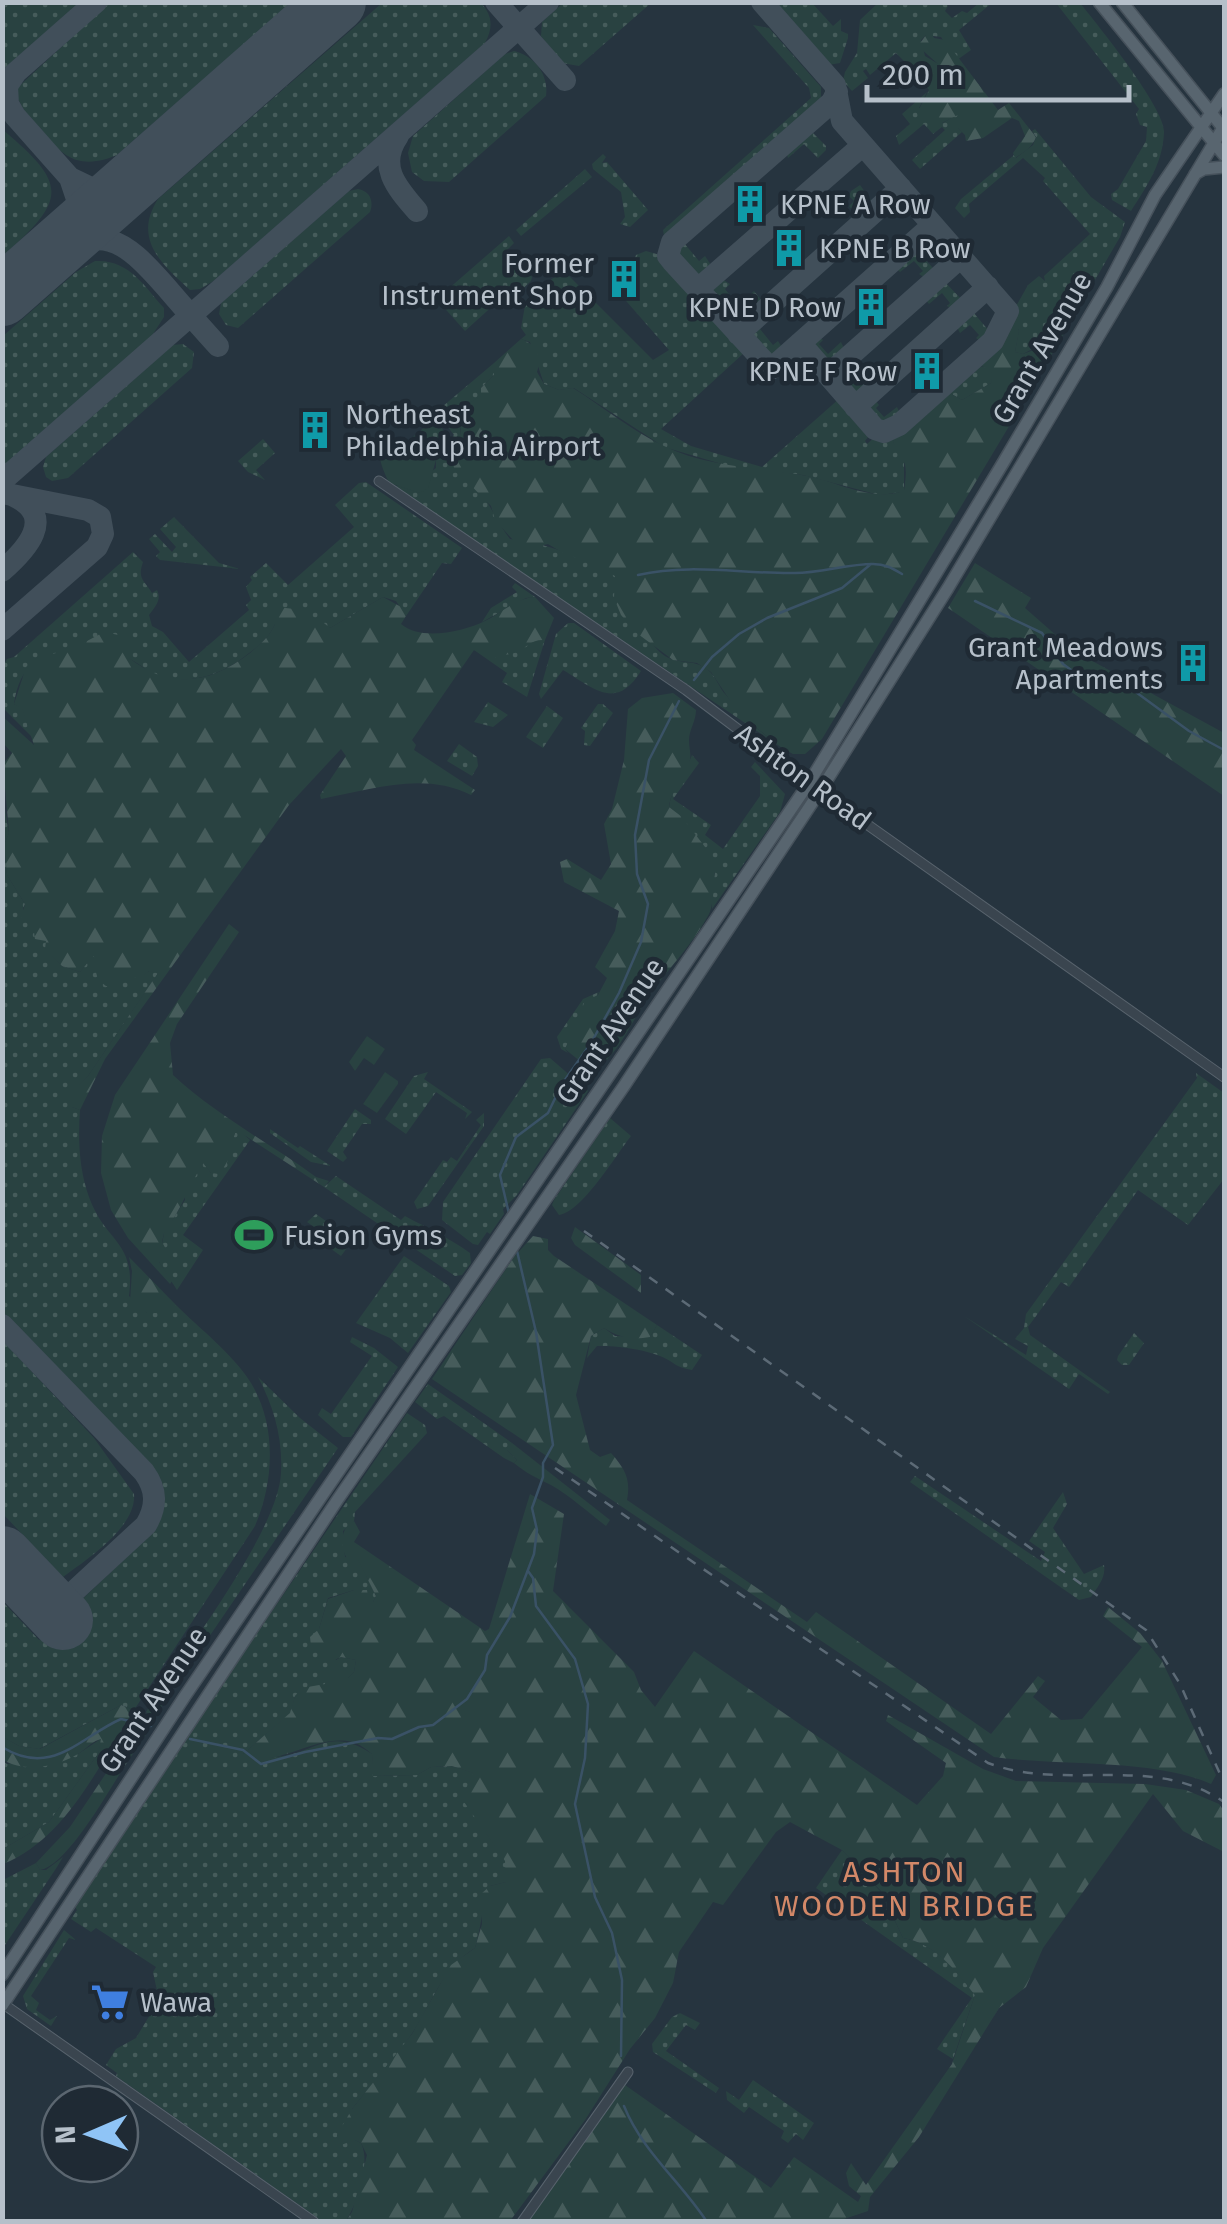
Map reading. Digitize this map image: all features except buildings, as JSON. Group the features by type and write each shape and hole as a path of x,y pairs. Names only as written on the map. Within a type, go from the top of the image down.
{"main road":[{"path":"1099,2 1224,155"},
{"path":"1122,2 1224,127"},
{"name":"Grant Avenue","path":"2,1975 184,1696 808,783 1084,326 1147,209 1224,94"},
{"name":"Grant Avenue","path":"3,2004 327,1516 667,1022 820,791 1224,127"},
{"path":"1196,174 1224,167"},
{"path":"1106,287 1122,297"},
{"path":"1084,326 1100,335"},
{"path":"914,611 927,620"},
{"path":"652,1012 667,1022"},
{"path":"438,1357 445,1328 466,1297 464,1290"}],"street":[{"name":"Ashton Road","path":"379,481 686,690 808,783 1224,1077"},
{"path":"3,2004 314,2222"},
{"path":"522,2222 628,2072"}],"green space":[{"path":"3,2 79,2 79,3 3,70"},
{"path":"110,2 291,3 117,155 82,161 59,150 39,130 23,108 16,89"},
{"path":"563,2 651,3 579,66 562,63 541,36 542,22"},
{"path":"382,3 481,3 490,17 489,32 485,43 215,280 190,290 160,260 149,238 151,213 158,199"},
{"path":"774,3 812,3 833,26 841,19 841,31 848,38 840,63 828,65"},
{"path":"878,3 945,3 945,11 952,18 979,3 992,3 959,30 971,50 957,60 941,37 926,35 921,40 925,56 940,65 933,77 922,64 916,68 909,66 896,53 870,75 866,69 863,71 868,78 852,91 843,81 857,53 860,20"},
{"path":"1056,3 1080,3 1129,66 1161,120 1163,143 1157,164 1131,211 1112,200 1111,194 1118,189 1146,141 1147,127 1140,125 1136,114 1139,109"},
{"path":"753,25 769,28 821,87 821,102 670,235 664,236 663,230 811,98 809,88"},
{"path":"926,35 945,40 998,110 1009,103 1036,137 1015,158 1013,153 1025,136 1019,121 1012,118 983,138 966,141 958,128 958,115 942,123 920,119 917,113 929,90 925,85 939,65 918,46"},
{"path":"514,51 539,68 546,96 449,182 424,181 412,172 408,153 413,136 505,54"},
{"path":"927,92 919,108 943,123 958,114 958,128 962,132 920,169 912,160 945,130 942,127 933,134 924,124 899,145 896,136 910,124 902,114"},
{"path":"809,129 826,150 818,158 804,144 788,158 785,147"},
{"path":"1035,129 1091,197 1125,222 1045,366 1045,356 1036,347 1023,354 1015,352 1019,330 1006,324 1028,285 1039,276 1045,281 1044,276 1090,234 1043,181 1045,178 1023,158 969,204 970,212 964,218 955,208 1014,155 1016,158 1033,145"},
{"path":"3,130 40,165 51,193 39,221 3,256"},
{"path":"603,154 606,157 602,163 607,162 648,210 630,227 620,224 625,217 621,192 593,169 592,164"},
{"path":"585,169 592,177 521,236 516,230"},
{"path":"860,185 873,203 860,218 849,206 854,201 849,196"},
{"path":"358,189 370,197 370,212 238,328 226,325 219,314 221,303 349,191"},
{"path":"509,236 514,243 506,251 532,277 531,281 503,307 497,302 465,331 431,293 439,297"},
{"path":"684,243 699,261 705,256 713,268 708,274 693,276 675,257 675,244"},
{"path":"915,249 935,270 927,279 919,274 923,271 914,261 900,272 897,269 897,263"},
{"path":"646,251 660,255 745,352 661,429 691,446 762,467 840,398 871,433 867,444 876,436 894,436 893,442 904,457 904,492 879,495 803,475 732,467 664,447 574,388 559,390 544,384 530,342 521,339 526,335 521,328 526,300 563,270 653,360 669,350 619,290 635,276 629,268 635,271 638,266 634,261 636,255"},
{"path":"95,261 117,264 135,276 164,308 164,317 149,340 3,469 3,336 76,272"},
{"path":"720,278 730,284 725,289 737,304 726,314 709,293"},
{"path":"943,280 963,301 955,311 947,306 950,303 942,293 929,304 925,299"},
{"path":"754,291 762,301 744,321 729,319 727,316"},
{"path":"969,312 989,331 983,343 970,325 960,333 956,325"},
{"path":"1006,324 1017,325 1019,331 1015,352 1023,354 1042,347 1045,366 822,739 805,754 793,754 782,748 739,714 711,672 697,663 673,660 638,634 621,615 614,598 615,576 548,544 522,550 495,520 491,506 454,468 452,456 461,440 460,415 466,405 481,396 481,388 494,375 494,363 521,339 537,352 537,372 544,384 559,390 573,388 641,433 681,453 716,463 807,476 867,493 904,491 905,464 893,442 894,436 941,395 948,392 962,400 991,383 989,369 979,365"},
{"path":"753,327 760,329 773,345 778,341 783,349 774,357 763,356 748,341 748,332"},
{"path":"817,335 828,354 841,342 845,351 832,363 823,363 810,348 809,341"},
{"path":"183,344 194,352 192,368 68,478 52,481 46,477 46,457 173,345"},
{"path":"980,360 979,366 989,368 993,375 991,383 962,400 948,392 942,395"},
{"path":"494,363 494,375 481,388 482,396 461,413 460,429 477,480 510,539 565,552 616,576 616,587 659,651 671,659 708,670 738,710 782,748 395,487 401,484 409,489 436,468 436,460 450,448 447,442 454,435 436,412"},
{"path":"843,367 851,372 848,376 856,386 868,375 873,383 860,395 852,394 837,378"},
{"path":"874,399 884,417 897,407 901,416 888,427 878,425 866,410 867,403"},
{"path":"434,418 444,431 438,443 427,441 419,432"},
{"path":"385,435 398,451 415,435 428,449 429,458 436,460 428,488 420,493 389,483 380,454"},
{"path":"263,439 275,453 256,470 265,480 248,472 238,461"},
{"path":"366,482 462,548 451,564 442,563 406,616 396,601 383,597 330,628 311,621 275,624 262,643 235,663 216,673 185,680 159,677 123,657 84,652 55,654 32,664 18,687 14,704 22,708 33,738 4,709 3,666 7,659 14,657 133,552 143,562 142,579 152,593 157,590 159,597 149,615 152,626 163,632 189,662 249,610 246,605 251,600 246,587 250,577 266,563 288,585 354,527 335,505 359,483"},
{"path":"174,517 219,563 240,569 160,560 156,556 160,552 149,539 155,534 172,552 176,547 160,529"},
{"path":"975,563 1031,598 1025,608 1074,651 1224,733 1224,796 948,608"},
{"path":"515,583 535,597 482,622 491,608 517,592 512,587"},
{"path":"383,597 403,608 406,616 401,624 419,632 465,628 535,597 554,618 545,640 516,652 493,659 474,650 412,740 414,750 475,790 471,795 453,788 415,783 321,799 346,756 341,749 289,805 105,1059 80,1110 72,1107 71,1093 88,1076 158,973 149,971 141,978 126,977 118,986 106,986 98,980 98,961 93,956 80,972 62,966 45,949 46,941 35,939 33,925 21,918 25,904 7,875 4,845 9,833 3,764 12,753 3,743 2,716 34,745 22,709 14,704 26,667 39,657 70,650 104,632 128,637 129,658 144,668 175,679 205,677 235,663 261,643 275,624 270,621 270,613 277,607 303,610 311,620 319,619 330,628"},
{"path":"568,623 574,623 641,671 632,683 623,690 605,693 563,670 541,699 539,694 556,634"},
{"path":"534,639 545,640 527,697 502,682 507,673 474,650 512,650"},
{"path":"673,693 696,710 689,736 689,764 669,807 682,817 715,860 712,903 697,934 653,990 619,1045 592,1071 565,1049 585,1001 598,995 607,978 595,967 615,931 619,911 564,882 560,862 567,859 601,880 611,864 604,824 612,809 624,760 628,709 642,698"},
{"path":"488,702 508,715 493,727 474,722"},
{"path":"598,704 613,713 590,746 584,745 585,731 581,728"},
{"path":"547,706 563,718 543,748 526,737"},
{"path":"459,744 477,757 478,766 472,776 447,761"},
{"path":"692,755 699,763 673,799 711,825 705,835 723,849 760,796 760,776 751,767 755,762 785,794 780,812 712,909 715,873 669,808"},
{"path":"2,790 9,833 4,845 7,875 25,904 23,909 47,941 46,949 62,966 80,972 93,955 126,976 159,972 88,1076 72,1093 72,1107 80,1110 83,1176 96,1212 124,1252 130,1278 129,1296 147,1313 176,1305 235,1362 259,1400 270,1454 266,1491 255,1526 134,1710 121,1705 39,1749 19,1746 3,1737 3,1602 39,1640 147,1538 158,1520 162,1502 159,1484 149,1466 3,1312"},
{"path":"229,924 239,932 177,1024 170,1043 173,1075 224,1116 316,1177 329,1181 324,1187 241,1133 235,1133 225,1170 211,1173 203,1163 172,1221 174,1228 164,1233 162,1242 167,1251 159,1262 172,1281 170,1284 128,1238 111,1210 101,1173 102,1136 115,1095"},
{"path":"599,992 565,1049 568,1053 561,1049 557,1037 583,999"},
{"path":"367,1036 385,1049 374,1065 364,1058 355,1071 349,1062"},
{"path":"550,1058 588,1091 517,1195 503,1209 504,1214 490,1234 487,1232 478,1245 473,1244 442,1220 443,1202 541,1059"},
{"path":"385,1072 398,1084 377,1113 363,1104"},
{"path":"428,1072 424,1079 472,1112 465,1119 467,1113 436,1092 406,1134 385,1119 414,1076"},
{"path":"1196,1073 1224,1093 1224,1179 1188,1225 1138,1190 1069,1287 1061,1282 1028,1327 1030,1335 1110,1392 1079,1374 1069,1389 964,1316 1026,1355 1028,1346 1015,1339 1024,1328 1026,1314 1197,1078"},
{"path":"355,1109 371,1124 362,1124 343,1152 347,1158 343,1162 327,1151"},
{"path":"484,1113 484,1126 428,1206 417,1209 414,1202 443,1160 447,1162 451,1157 457,1161 481,1125 476,1120"},
{"path":"610,1118 631,1136 588,1194 559,1215 552,1205 554,1200"},
{"path":"270,1129 331,1166 311,1162 270,1133"},
{"path":"241,1132 250,1140 183,1235 203,1250 177,1290 159,1262 164,1233 203,1162 211,1173 227,1154 235,1133"},
{"path":"336,1176 401,1220 405,1216 462,1247 470,1253 471,1263 462,1275 455,1276 324,1187"},
{"path":"316,1214 353,1240 341,1256 320,1241 324,1234 307,1222"},
{"path":"575,1227 641,1275 641,1293 575,1245 571,1238"},
{"path":"533,1236 548,1239 548,1250 554,1256 657,1325 650,1337 626,1337 604,1328 591,1336 576,1395 590,1450 600,1457 611,1453 620,1464 627,1480 627,1500 807,1622 816,1612 991,1734 1038,1676 1045,1681 1033,1697 1061,1720 1082,1719 1142,1647 1103,1616 1108,1607 1140,1633 1162,1661 1216,1775 1211,1784 1134,1766 994,1757 432,1379 514,1257"},
{"path":"404,1256 449,1286 451,1292 408,1353 390,1338 356,1323"},
{"path":"129,1257 176,1305 166,1313 147,1313 130,1302"},
{"path":"657,1325 702,1355 692,1370 655,1354 624,1347 597,1346 587,1358 591,1336 604,1328 615,1336 650,1337"},
{"path":"1134,1333 1144,1343 1129,1365 1122,1365 1118,1356"},
{"path":"352,1337 398,1367 351,1437 343,1437 318,1415 322,1408 331,1414 372,1356 350,1342"},
{"path":"3,1341 94,1438 134,1494 133,1506 119,1530 63,1577 3,1514"},
{"path":"258,1377 338,1448 153,1719 146,1712 226,1594 264,1528 276,1498 281,1473 279,1436"},
{"path":"428,1384 512,1443 507,1450 517,1460 514,1463 504,1458 444,1416 437,1419 415,1402"},
{"path":"407,1413 425,1425 427,1433 355,1512 354,1521 343,1531 345,1557 358,1559 376,1596 368,1602 362,1591 354,1590 328,1598 319,1629 336,1660 356,1660 354,1672 348,1678 295,1696 291,1713 243,1754 289,1755 333,1741 372,1754 374,1776 417,1775 431,1767 452,1766 474,1773 486,1833 506,1861 506,1882 490,1886 475,1948 445,1976 411,2035 352,2109 355,2140 361,2143 365,2161 362,2182 346,2221 322,2221 140,2093 140,2084 127,2084 106,2065 116,2049 136,2038 159,2000 153,1972 156,1967 96,1928 91,1932 71,1919 75,1907"},
{"path":"512,1443 610,1520 606,1526 565,1494 514,1463 517,1460 506,1449"},
{"path":"915,1476 1041,1561 1045,1552 1029,1541 1063,1492 1067,1504 1053,1528 1084,1574 1104,1565 1099,1585 1091,1597 1079,1600 910,1482"},
{"path":"530,1494 564,1514 553,1591 634,1672 641,1690 655,1707 694,1651 917,1805 943,1776 946,1763 886,1721 888,1715 983,1769 1016,1781 1145,1784 1186,1790 1219,1804 1224,1811 1224,1852 1183,1831 1153,1794 1043,1948 1026,1987 999,2008 919,2137 870,2197 868,2211 835,2222 529,2221 625,2085 771,2188 794,2157 858,2202 861,2196 849,2186 846,2173 851,2163 866,2185 952,2064 975,1995 935,1952 903,1938 881,1891 842,1850 790,1822 776,1832 723,1905 713,1902 679,1952 673,1983 655,2018 510,2221 346,2221 367,2155 355,2140 338,2146 337,2135 352,2109 412,2034 451,1965 475,1948 482,1924 481,1894 490,1886 506,1882 505,1861 462,1799 473,1773 452,1766 431,1767 417,1775 373,1776 372,1754 355,1743 338,1741 269,1758 242,1755 290,1713 302,1688 325,1684 326,1670 343,1669 348,1678 354,1672 356,1660 341,1657 330,1662 311,1646 310,1637 319,1629 328,1599 354,1590 367,1590 369,1602 376,1596 358,1560 349,1562 344,1551 342,1539 349,1524 354,1521 360,1532 354,1542 485,1631 489,1629"},
{"path":"121,1705 134,1710 79,1798 45,1837 3,1864 3,1849 49,1822 98,1754 101,1739 63,1761 32,1767 3,1760 3,1737 19,1746 40,1749"},
{"path":"138,1724 149,1730 130,1758 121,1751"},
{"path":"102,1738 98,1754 49,1822 3,1849 2,1760 7,1764 78,1754"},
{"path":"121,1751 130,1758 89,1822 64,1854 40,1870 36,1863 70,1827"},
{"path":"842,1850 881,1892 903,1938 935,1952 975,1995 953,2059 937,2049 972,1998 816,1888"},
{"path":"63,1857 3,1948 3,1880 36,1863 40,1870 46,1870"},
{"path":"64,1930 76,1940 69,1938 31,1996 39,2003 36,2010 50,2020 57,2016 51,2026 27,2009 23,1996"},
{"path":"680,2013 700,2023 695,2030 686,2025 666,2051 719,2088 716,2093 653,2052 652,2044 672,2017"},
{"path":"753,2080 814,2123 803,2140 796,2134 788,2143 781,2138 784,2131 749,2107 744,2113 727,2100 726,2091 739,2100"}],"waterway":[{"path":"694,680 712,657 739,634 767,618 842,588 871,564"},
{"path":"638,575 697,569 805,573 873,564 902,574"},
{"path":"975,601 1042,633 1063,664 1078,675 1133,690 1189,731 1224,750"},
{"path":"509,1214 500,1175 516,1137 548,1113 619,993 641,942 648,904 637,874 635,835 649,760 679,701"},
{"path":"190,1739 243,1750 261,1764 378,1738 392,1739 433,1725 467,1699 510,1617 534,1554 537,1530 532,1508 543,1477 543,1463 553,1445 536,1332 517,1251"},
{"path":"528,1571 533,1578 536,1606 575,1659 588,1704 585,1758 575,1804 595,1897 612,1933 622,1980 621,2056"},
{"path":"2,1747 20,1755 51,1757 121,1719 151,1726"},
{"path":"624,2106 651,2152 707,2222"}],"taxiway":[{"path":"5,82 96,2"},
{"path":"496,2 565,80"},
{"path":"2,481 548,2"},
{"path":"762,2 835,85 842,121 1008,311 993,341 899,425 884,432 875,429 800,343"},
{"path":"15,74 7,86 8,104 70,178 97,191 111,190 134,179"},
{"path":"837,92 832,102 672,242 668,256 771,369 933,225"},
{"path":"398,136 389,157 392,176 417,211"},
{"path":"698,289 863,145"},
{"path":"68,238 79,205 70,178"},
{"path":"738,334 901,188"},
{"path":"41,263 80,242 96,239 123,247 150,270 218,346"},
{"path":"828,375 961,257"},
{"path":"855,407 988,287"},
{"path":"2,493 88,510 100,517 103,534 97,547 2,630"},
{"path":"2,571 28,544 36,524 27,504 14,496"},
{"path":"2,1325 144,1472 153,1492 154,1505 146,1525 54,1610"}],"runway":[{"path":"2,296 336,2"},
{"path":"2,1556 63,1620"}],"railway":[{"path":"584,1231 1146,1630 1180,1684 1224,1783"},
{"path":"555,1468 988,1763 1047,1774 1168,1779 1197,1787 1224,1802"}],"place":[{"name":"KPNE A Row","path":"750,204"},
{"name":"KPNE B Row","path":"789,248"},
{"name":"Former Instrument Shop","path":"624,279"},
{"name":"KPNE D Row","path":"871,307"},
{"name":"KPNE F Row","path":"927,371"},
{"name":"Northeast Philadelphia Airport","path":"315,430"},
{"name":"Grant Meadows Apartments","path":"1193,663"},
{"name":"Fusion Gyms","path":"254,1235"},
{"name":"Wawa","path":"110,2002"}],"district":[{"name":"ASHTON WOODEN BRIDGE","path":"905,1889"}]}
